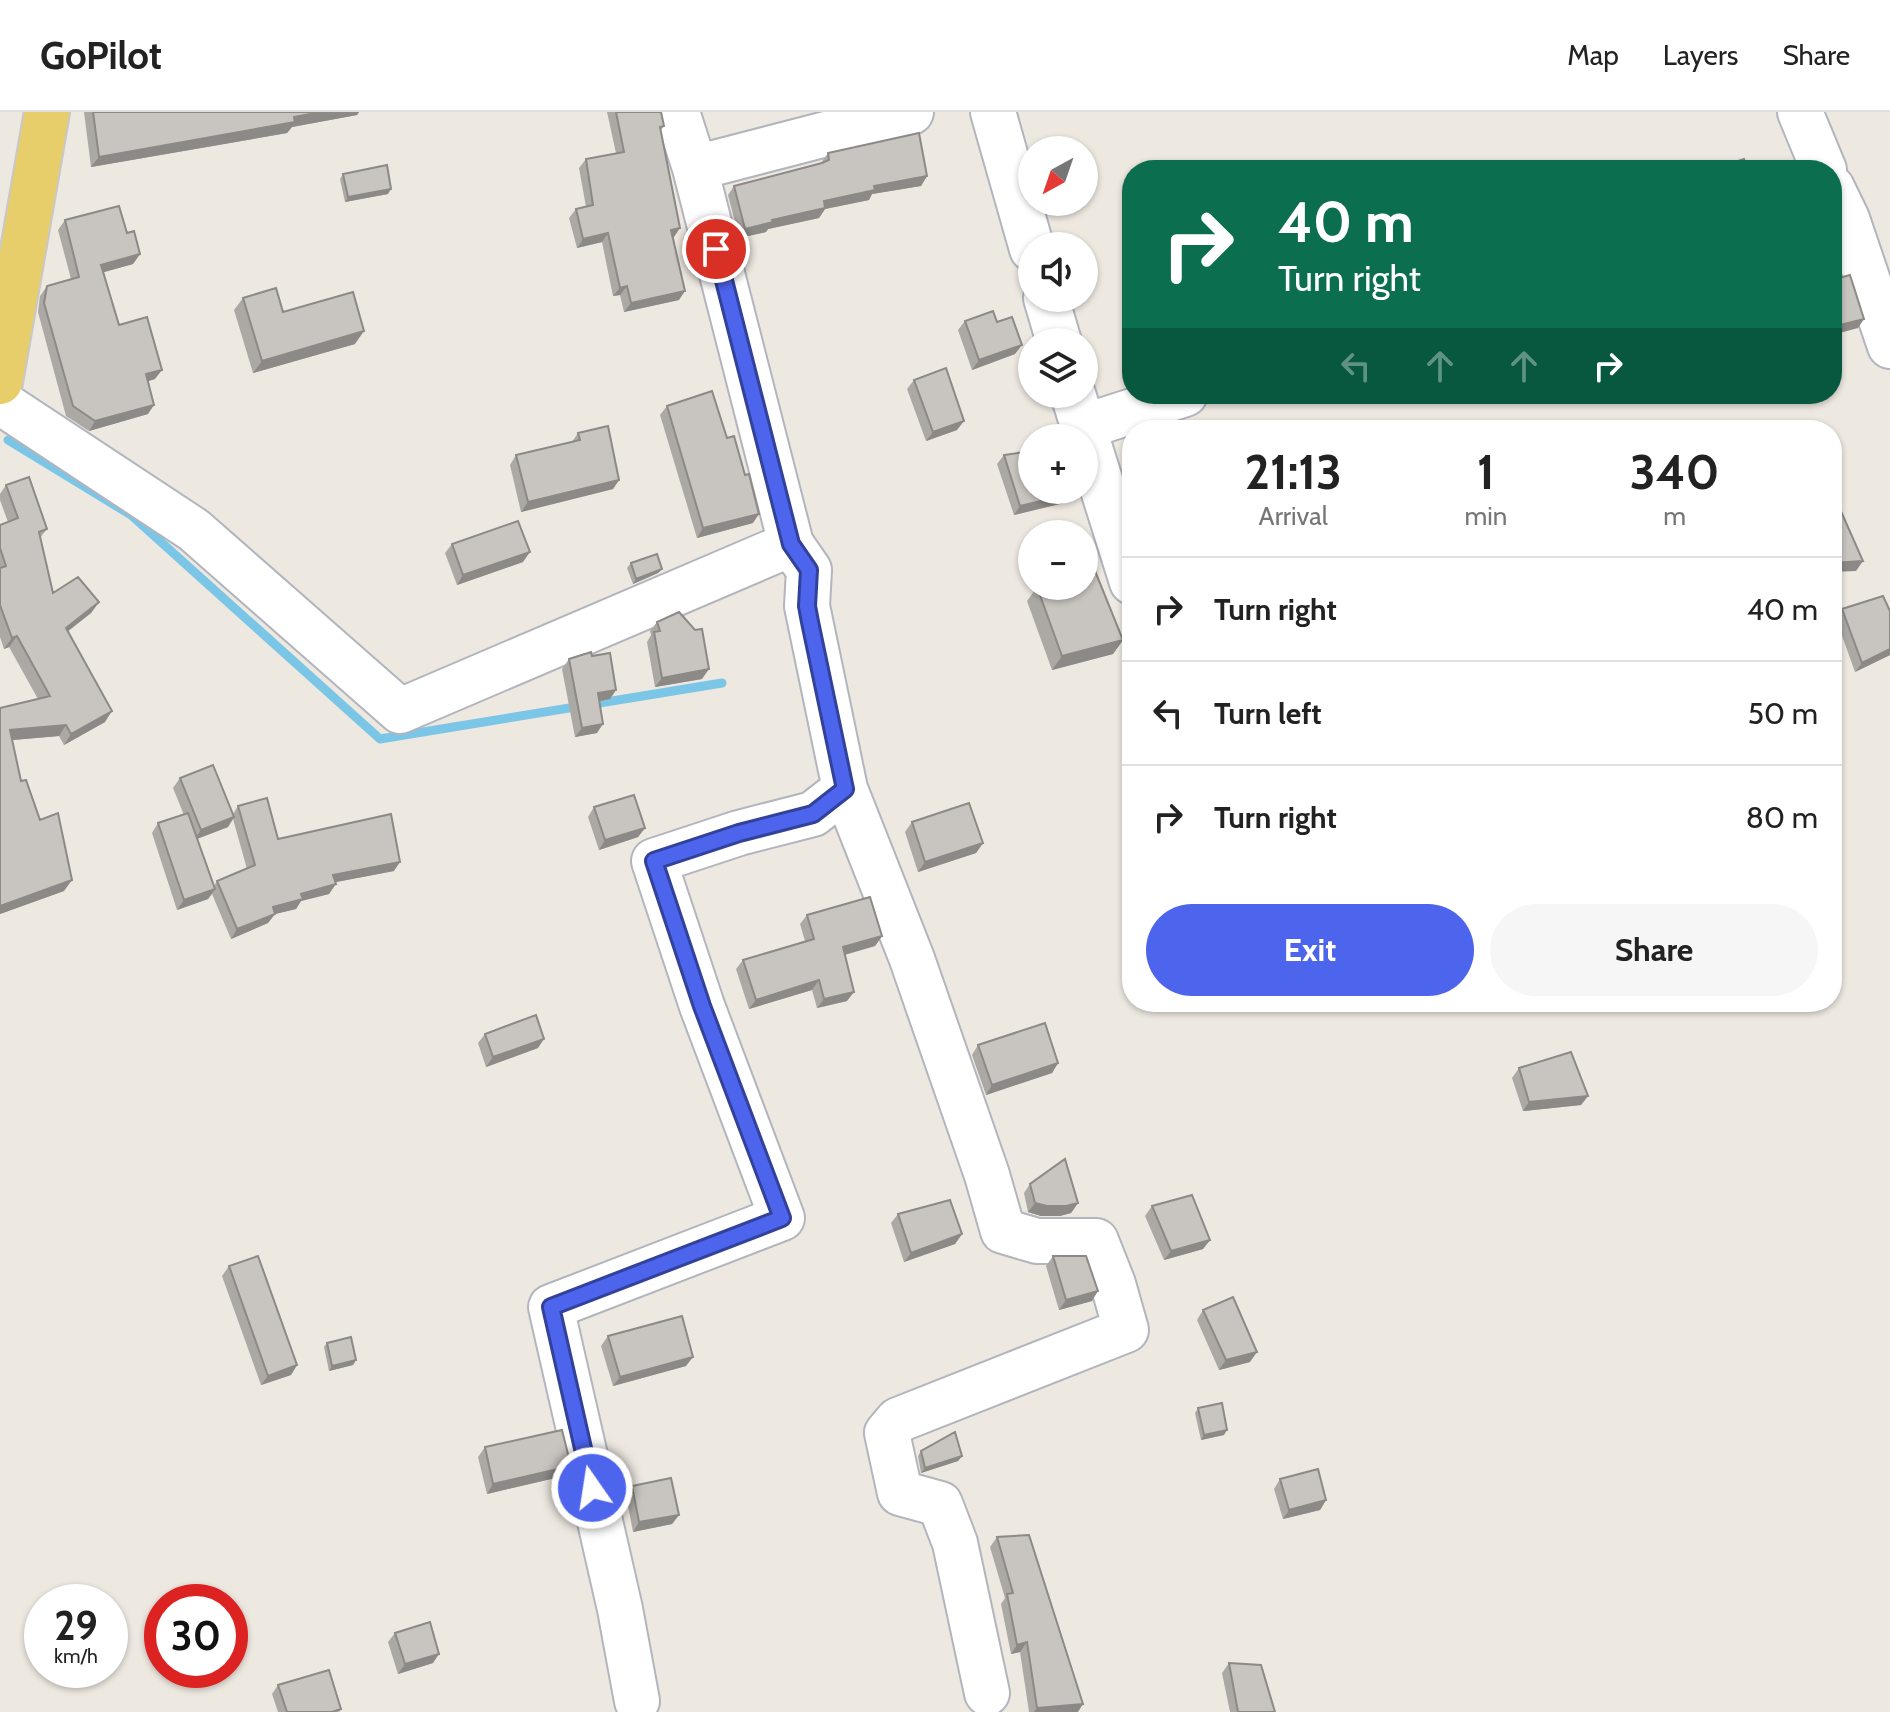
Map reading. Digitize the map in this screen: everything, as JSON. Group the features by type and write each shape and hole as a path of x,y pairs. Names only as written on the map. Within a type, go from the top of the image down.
{"main road":[{"path":"0,382 47,112"}],"street":[{"path":"677,112 695,168 791,544 809,570 807,606 845,789 912,959 987,1175 1003,1231 1037,1241 1096,1241 1126,1330 898,1420 887,1433 900,1493 940,1504 955,1543 987,1693"},
{"path":"695,168 911,112"},
{"path":"993,112 1027,232"},
{"path":"1800,112 1820,160"},
{"path":"1842,209 1890,346"},
{"path":"0,402 194,530 400,711 791,544"},
{"path":"1122,403 1078,410 1122,550"},
{"path":"637,1701 620,1609 551,1307 782,1218 702,1006 654,861 739,833 813,814 845,789"}],"building":[{"path":"93,112 321,112 294,117 295,122 99,157"},
{"path":"616,112 661,112 664,126 660,127 680,228 671,230 685,291 631,303 627,286 620,288 608,233 583,239 576,209 593,205 586,159 624,152"},
{"path":"919,133 927,176 874,186 875,190 824,201 825,208 745,229 734,186 822,163 829,160 828,153"},
{"path":"387,165 391,189 348,197 343,174"},
{"path":"119,206 127,233 134,231 140,254 101,265 119,325 147,317 162,370 146,374 154,405 95,421 73,406 44,303 47,286 79,277 65,220"},
{"path":"1850,275 1864,319 1842,324 1842,277"},
{"path":"276,288 283,312 353,292 364,331 262,361 243,298"},
{"path":"993,311 997,322 1012,317 1018,334 1018,346 979,360 965,321"},
{"path":"946,368 964,421 933,432 914,380"},
{"path":"712,391 727,438 734,436 745,475 749,474 759,514 703,528 667,406"},
{"path":"608,426 619,480 528,502 516,455 580,440 578,433"},
{"path":"1018,453 1018,500 1004,455"},
{"path":"29,477 47,529 39,532 53,593 78,577 99,602 66,628 112,711 71,734 66,725 10,730 21,781 26,780 40,820 58,813 72,880 0,906 0,708 50,696 17,636 12,638 0,605 0,568 6,566 0,548 0,525 18,518 6,485"},
{"path":"1842,514 1863,561 1842,562"},
{"path":"518,521 530,552 463,575 452,544"},
{"path":"657,554 662,569 636,579 631,563"},
{"path":"1098,578 1122,640 1062,656 1042,600 1098,600"},
{"path":"1883,596 1890,611 1890,649 1862,663 1842,609"},
{"path":"679,612 695,630 702,629 709,669 662,678 654,632 660,631 657,622"},
{"path":"591,652 592,656 610,653 616,690 598,693 603,724 582,728 569,659"},
{"path":"213,765 234,817 201,830 180,778"},
{"path":"634,795 645,828 605,840 594,807"},
{"path":"267,798 278,839 391,814 400,862 333,875 336,884 301,894 303,899 273,907 275,914 237,929 217,881 255,865 238,806"},
{"path":"969,803 983,843 925,862 912,822"},
{"path":"188,813 215,889 184,900 158,823"},
{"path":"870,897 882,936 843,947 854,992 824,999 819,980 756,1000 743,960 814,939 807,915"},
{"path":"536,1015 544,1039 493,1057 485,1034"},
{"path":"1045,1023 1058,1063 992,1085 978,1045"},
{"path":"1571,1052 1588,1096 1529,1102 1519,1068"},
{"path":"1065,1159 1078,1203 1047,1206 1035,1203 1030,1184"},
{"path":"1192,1195 1210,1240 1171,1251 1152,1206"},
{"path":"950,1200 962,1234 911,1253 898,1214"},
{"path":"258,1256 297,1365 268,1376 229,1266"},
{"path":"1053,1256 1086,1256 1098,1291 1066,1300"},
{"path":"1233,1297 1257,1352 1226,1360 1203,1310"},
{"path":"682,1316 693,1357 620,1377 608,1336"},
{"path":"351,1337 356,1360 332,1366 327,1343"},
{"path":"1222,1403 1227,1430 1204,1435 1198,1408"},
{"path":"562,1430 571,1466 493,1484 485,1447"},
{"path":"955,1432 962,1456 925,1468 921,1451"},
{"path":"1318,1469 1326,1500 1289,1510 1280,1479"},
{"path":"671,1478 679,1515 639,1522 632,1486"},
{"path":"1029,1535 1083,1704 1037,1708 1027,1642 1017,1645 1007,1594 1013,1593 997,1537"},
{"path":"430,1622 439,1654 405,1664 395,1633"},
{"path":"1229,1663 1261,1665 1275,1712 1238,1712"},
{"path":"329,1670 341,1709 332,1712 287,1712 278,1685"}],"waterway":[{"path":"8,440 131,515 380,739 722,683"}],"route":[{"path":"592,1488 551,1307 782,1218 702,1006 654,861 739,833 813,814 845,789 812,638 807,606 809,570 791,544 716,249"}]}
